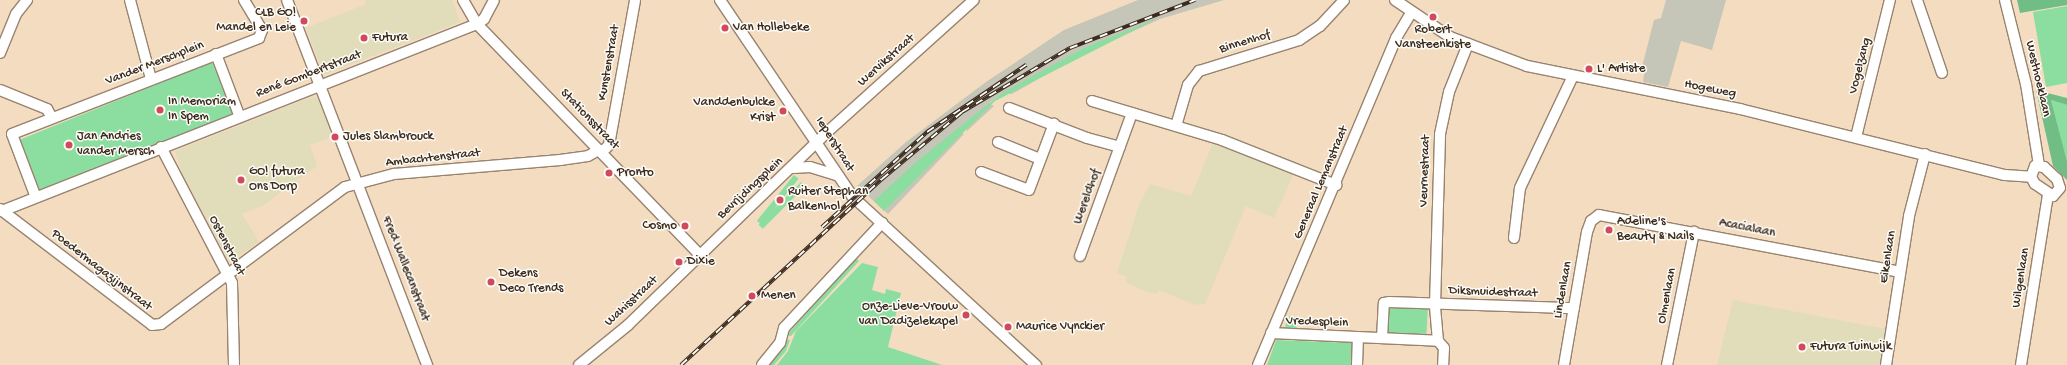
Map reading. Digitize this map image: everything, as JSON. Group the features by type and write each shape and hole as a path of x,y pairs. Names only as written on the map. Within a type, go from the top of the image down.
{"street":[{"path":"0,53 26,0"},
{"path":"130,0 150,79"},
{"path":"216,54 262,35 244,0"},
{"name":"Fred Wallecanstraat","path":"286,0 359,183 427,365"},
{"name":"Stationsstraat","path":"463,0 477,24 700,255"},
{"path":"477,24 484,19 494,0"},
{"name":"Kunstenstraat","path":"601,151 608,145 635,0"},
{"name":"Ieperstraat","path":"720,0 817,141 837,175 882,223 1036,365"},
{"name":"Wervikstraat","path":"817,141 974,0"},
{"name":"Binnenhof","path":"1176,126 1188,85 1199,71 1299,40 1320,26 1344,0"},
{"name":"Hogeweg","path":"1395,0 1412,13 1468,44 1527,66 1740,109 2005,175 2031,177"},
{"name":"Vogelzang","path":"1856,138 1890,0"},
{"path":"1917,0 1942,73"},
{"name":"Westhoeklaan","path":"2005,0 2026,84 2039,165"},
{"name":"Generaal Lemanstraat","path":"1258,365 1336,185 1396,38 1412,13"},
{"name":"René Gombertstraat","path":"239,115 321,85 477,24"},
{"name":"Veurnestraat","path":"1443,365 1444,348 1438,341 1435,304 1440,134 1449,92 1468,44"},
{"name":"Vander Merschplein","path":"35,196 12,134 150,79 216,54 239,115"},
{"path":"1514,238 1520,188 1573,76"},
{"path":"0,90 47,109 52,118"},
{"path":"1092,101 1222,140 1336,185"},
{"path":"1010,108 1120,147"},
{"name":"Wereldhof","path":"1080,256 1132,113"},
{"path":"1,210 239,115"},
{"path":"981,172 1029,190 1054,124"},
{"name":"Bevrijdingsplein","path":"700,255 793,168 817,141"},
{"path":"998,142 1040,159"},
{"name":"Ostenstraat","path":"161,147 226,275 232,283 234,365"},
{"name":"Ambachtenstraat","path":"226,275 345,187 394,174 560,160 588,156 601,151"},
{"name":"Eikenlaan","path":"1886,365 1909,216 1925,154"},
{"path":"2039,165 2058,179 2063,190 2054,196 2048,195 2031,177 2031,170 2039,165"},
{"path":"793,168 810,167 837,175"},
{"name":"Wilgenlaan","path":"2021,365 2048,195"},
{"name":"Poedermagazijnstraat","path":"1,210 152,325 161,324 226,275"},
{"name":"Acacialaan","path":"1591,221 1599,215 1613,215 1900,272"},
{"name":"Lindenlaan","path":"1564,365 1591,221"},
{"path":"762,365 780,343 784,328 882,223"},
{"name":"Olmenlaan","path":"1667,365 1694,232"},
{"name":"Wahisstraat","path":"579,365 628,325 700,255"},
{"name":"Diksmuidestraat","path":"1382,338 1384,303 1574,308"},
{"name":"Vredesplein","path":"1271,333 1358,338 1357,365"},
{"path":"1358,338 1438,341"}],"shaded area":[{"name":"Futura","path":"365,0 452,0 460,22 324,75 306,28 366,4"},
{"path":"1138,0 1224,0 1160,19 1077,57 1012,94 1002,93 989,103 994,106 967,131 964,124 956,131 964,134 888,214 857,186 906,142 986,82 1064,30"},
{"path":"1666,0 1726,0 1712,50 1681,41 1668,87 1643,82 1645,68 1642,67 1654,20 1661,18"},
{"name":"GO! futura Ons Dorp","path":"314,96 320,101 334,136 310,145 317,166 264,205 242,214 259,242 229,262 182,173 175,151"},
{"path":"1213,143 1294,173 1274,218 1246,206 1205,304 1195,305 1159,290 1157,294 1147,292 1125,282 1127,277 1117,273 1140,202 1150,184 1191,196"},
{"name":"Futura Tuinwijk","path":"1733,300 1886,329 1880,365 1717,365"}],"green space":[{"path":"2017,0 2067,0 2067,5 2020,13"},
{"path":"2067,6 2067,83 2046,87 2033,12"},
{"path":"1160,17 995,101 884,211 874,201 915,163 1002,93 1084,48"},
{"path":"212,62 233,114 36,193 15,141"},
{"path":"2036,90 2067,98 2067,105 2051,100 2067,162 2067,180 2053,166"},
{"path":"2051,100 2067,105 2067,162 2066,161"},
{"path":"794,175 799,179 762,225 757,221"},
{"path":"801,182 805,186 763,229 759,224"},
{"path":"856,258 859,261 791,336 787,335"},
{"path":"862,263 878,267 872,290 885,294 886,289 901,293 888,347 942,365 777,365 788,351 796,331"},
{"path":"1388,304 1428,306 1426,337 1386,335"},
{"path":"1290,315 1298,330 1288,329 1285,326"},
{"path":"786,340 790,340 786,351 774,365 768,365"},
{"path":"1276,340 1352,343 1354,365 1267,365"}],"railway":[{"path":"681,365 882,179 962,112 1070,48 1195,0"},
{"path":"822,227 927,132 1026,65"}],"place":[{"name":"Robert Vansteenkiste","path":"1433,17"},
{"name":"CLB GO! Mandel en Leie","path":"304,21"},
{"name":"Van Hollebeke","path":"725,28"},
{"name":"Futura","path":"364,38"},
{"name":"L' Artiste","path":"1589,69"},
{"name":"In Memoriam In Spem","path":"160,110"},
{"name":"Vanddenbulcke Krist","path":"783,111"},
{"name":"Jules Slambrouck","path":"335,137"},
{"name":"Jan Andries vander Mersch","path":"69,145"},
{"name":"Pronto","path":"609,173"},
{"name":"GO! futura Ons Dorp","path":"241,180"},
{"name":"Ruiter Stephan Balkenhol","path":"780,200"},
{"name":"Cosmo","path":"685,226"},
{"name":"Adeline's Beauty & Nails","path":"1609,230"},
{"name":"Dixie","path":"679,262"},
{"name":"Dekens Deco Trends","path":"491,282"},
{"name":"Menen","path":"752,296"},
{"name":"Onze-Lieve-Vrouw van Dadizelekapel","path":"966,315"},
{"name":"Maurice Vynckier","path":"1008,327"},
{"name":"Futura Tuinwijk","path":"1802,347"}]}
